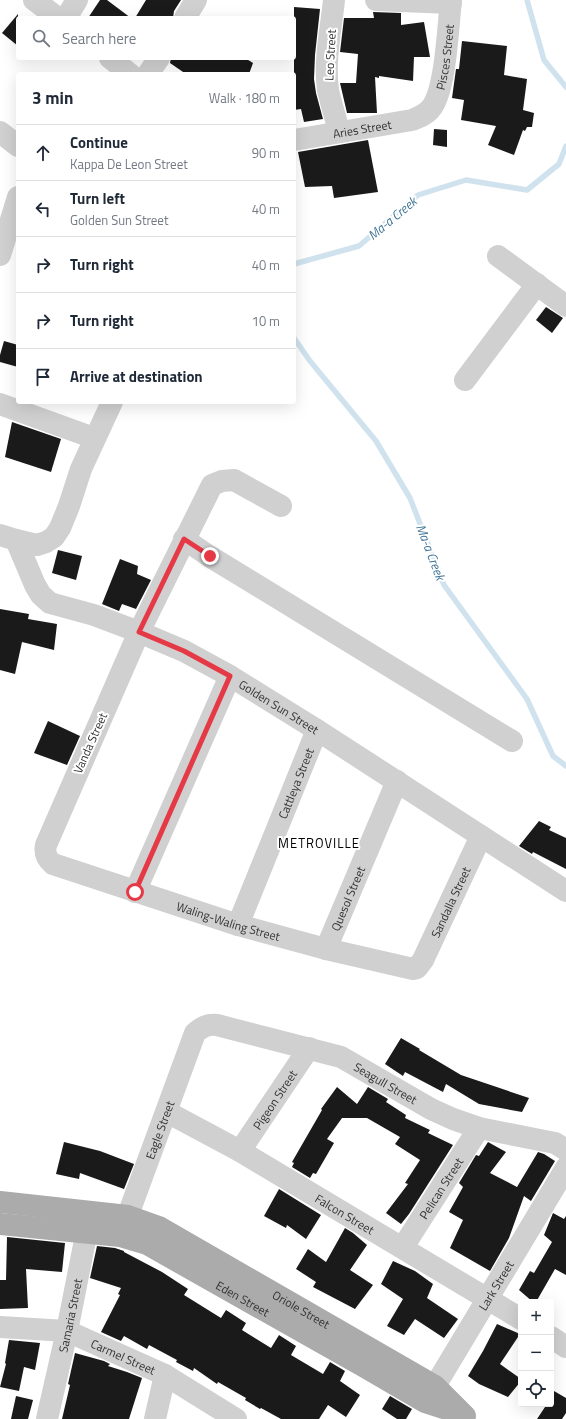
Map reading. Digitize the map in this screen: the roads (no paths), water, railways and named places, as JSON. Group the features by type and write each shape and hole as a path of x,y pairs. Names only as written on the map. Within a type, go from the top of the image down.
{"main road":[{"name":"Eden Street","path":"0,1202 88,1222 124,1226 147,1244 363,1366 430,1394 468,1417"},
{"name":"Eden Street","path":"0,1224 88,1222"}],"street":[{"path":"34,0 55,16"},
{"path":"67,16 78,0"},
{"path":"186,16 196,0"},
{"name":"Leo Street","path":"334,0 327,63 327,77 329,91 340,132"},
{"path":"376,0 451,2"},
{"name":"Pisces Street","path":"428,112 433,106 441,85 451,2"},
{"path":"112,60 128,72"},
{"path":"149,72 158,60"},
{"name":"Aries Street","path":"296,140 412,120 421,117 428,112"},
{"path":"0,132 16,144"},
{"path":"0,255 16,203"},
{"path":"498,256 566,306"},
{"path":"465,380 537,284"},
{"path":"0,404 57,423 94,438"},
{"path":"8,537 37,545 54,537 60,528 69,506 79,475 94,438 111,404"},
{"name":"Vanda Street","path":"46,856 46,846 139,632 212,485 222,481 234,480 281,506"},
{"name":"Golden Sun Street","path":"8,537 41,595 50,603 94,615 139,632 184,651 230,676 397,781 566,891"},
{"path":"184,539 384,664 512,741"},
{"path":"135,892 230,676"},
{"name":"Cattleya Street","path":"238,925 317,730"},
{"name":"Quesol Street","path":"326,949 397,781"},
{"name":"Sandalla Street","path":"417,968 423,960 481,836"},
{"name":"Waling-Waling Street","path":"46,856 53,864 238,925 406,969 417,968"},
{"name":"Seagull Street","path":"202,1027 217,1025 341,1057 431,1109 479,1128 555,1143 566,1150"},
{"name":"Eagle Street","path":"124,1226 195,1034 202,1027"},
{"name":"Pigeon Street","path":"240,1150 309,1048"},
{"name":"Falcon Street","path":"167,1112 240,1150 518,1317"},
{"name":"Pelican Street","path":"403,1247 479,1128"},
{"name":"Lark Street","path":"430,1394 566,1168"},
{"name":"Samaria Street","path":"47,1419 67,1331 88,1222"},
{"name":"Carmel Street","path":"0,1327 67,1331 165,1375 236,1419"},
{"path":"554,1339 566,1346"},
{"path":"155,1419 165,1375"}],"waterway":[{"name":"Ma-a Creek","path":"527,0 544,60 566,87"},
{"name":"Ma-a Creek","path":"296,263 359,246 418,195 466,180 527,190 559,164 566,146"},
{"name":"Ma-a Creek","path":"296,341 310,361 376,441 410,498 444,585 527,699 553,756 566,766"}],"district":[{"name":"METROVILLE","path":"319,843"}]}
